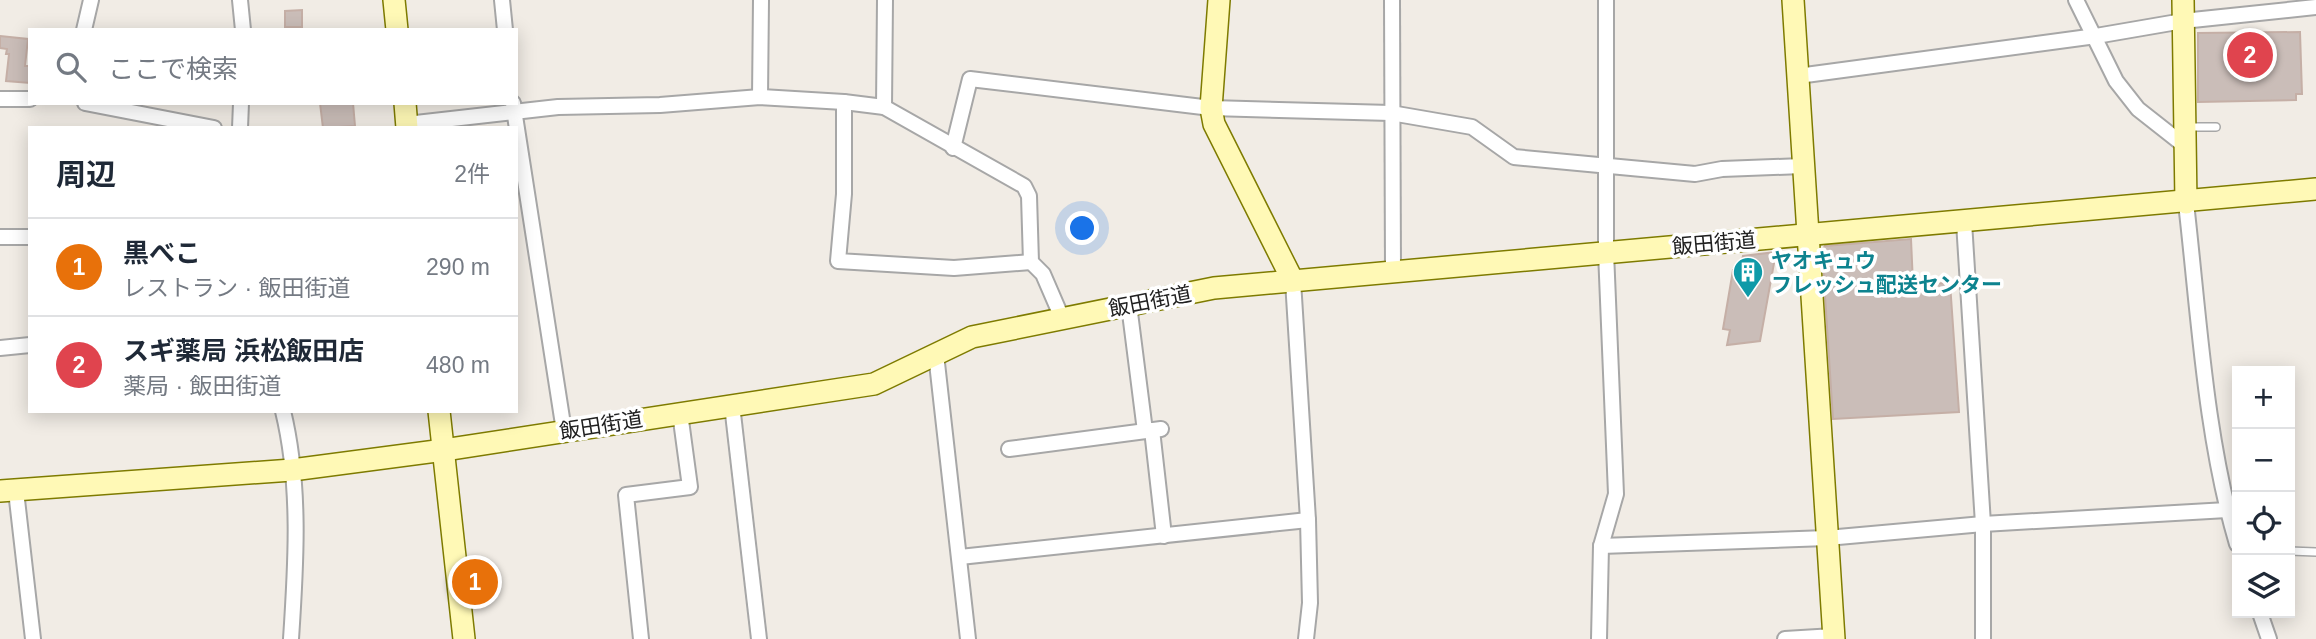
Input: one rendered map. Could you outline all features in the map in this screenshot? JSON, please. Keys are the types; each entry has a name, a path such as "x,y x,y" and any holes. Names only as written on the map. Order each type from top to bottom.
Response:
{"street":[{"path":"84,28 91,0"},
{"path":"240,0 243,28"},
{"path":"394,0 397,28"},
{"path":"502,0 505,28"},
{"path":"760,97 761,0"},
{"path":"884,107 885,0"},
{"path":"1219,0 1211,108 1214,124 1293,282 1308,520 1310,603 1306,639"},
{"path":"1392,0 1393,272"},
{"path":"1599,639 1601,546 1616,494 1606,252 1606,0"},
{"path":"1785,639 1834,637 1793,0"},
{"path":"2076,0 2116,81 2138,108 2185,136"},
{"path":"1798,76 2096,36 2183,11 2316,7"},
{"path":"2183,11 2186,203 2215,439 2232,527"},
{"path":"953,148 970,79 1199,104 1211,108 1391,113 1472,127 1514,157 1695,174 1722,169 1802,166"},
{"path":"406,118 513,107 660,105 760,97 884,107 1024,186 1029,196 1031,262 1043,274 1062,318"},
{"path":"0,99 28,99"},
{"path":"844,102 844,194 838,261 954,268 1031,262"},
{"path":"95,105 204,126"},
{"path":"240,126 242,105"},
{"path":"513,107 516,126"},
{"path":"518,139 564,431"},
{"name":"飯田街道","path":"8,491 292,470 444,450 874,384 972,337 1214,288 2316,190"},
{"path":"1964,222 1983,524 1983,639"},
{"path":"0,237 28,237"},
{"path":"1129,305 1153,430 1164,536"},
{"path":"0,348 28,345"},
{"path":"936,354 968,639"},
{"path":"732,405 759,639"},
{"path":"283,413 292,470 296,567 290,639"},
{"path":"439,413 464,639"},
{"path":"641,639 626,495 690,487 680,413"},
{"path":"1009,449 1153,430"},
{"path":"8,491 33,639"},
{"path":"1601,546 1827,538 1983,524 2227,510"},
{"path":"960,557 1308,520"},
{"path":"2262,618 2269,639"}],"lane":[{"path":"2185,136 2216,127"},
{"path":"2295,551 2316,552"}],"building":[{"path":"302,10 302,27 285,27 285,11"},
{"path":"2300,32 2302,94 2296,94 2296,100 2198,102 2198,33"},
{"path":"0,36 28,39 25,66 28,66 28,83 6,81 9,54 6,54 7,49 0,48"},
{"path":"320,105 353,105 355,126 323,126"},
{"path":"1911,239 1913,284 1950,283 1959,412 1833,419 1822,250 1825,246"},
{"name":"ヤオキュウ フレッシュ配送センター","path":"1776,252 1760,341 1727,345 1730,330 1723,329 1733,270 1740,270 1743,256"}],"place":[{"name":"スギ薬局 浜松飯田店","path":"2250,55"},
{"name":"ヤオキュウ フレッシュ配送センター","path":"1748,299"},
{"name":"黒べこ","path":"475,582"}]}
